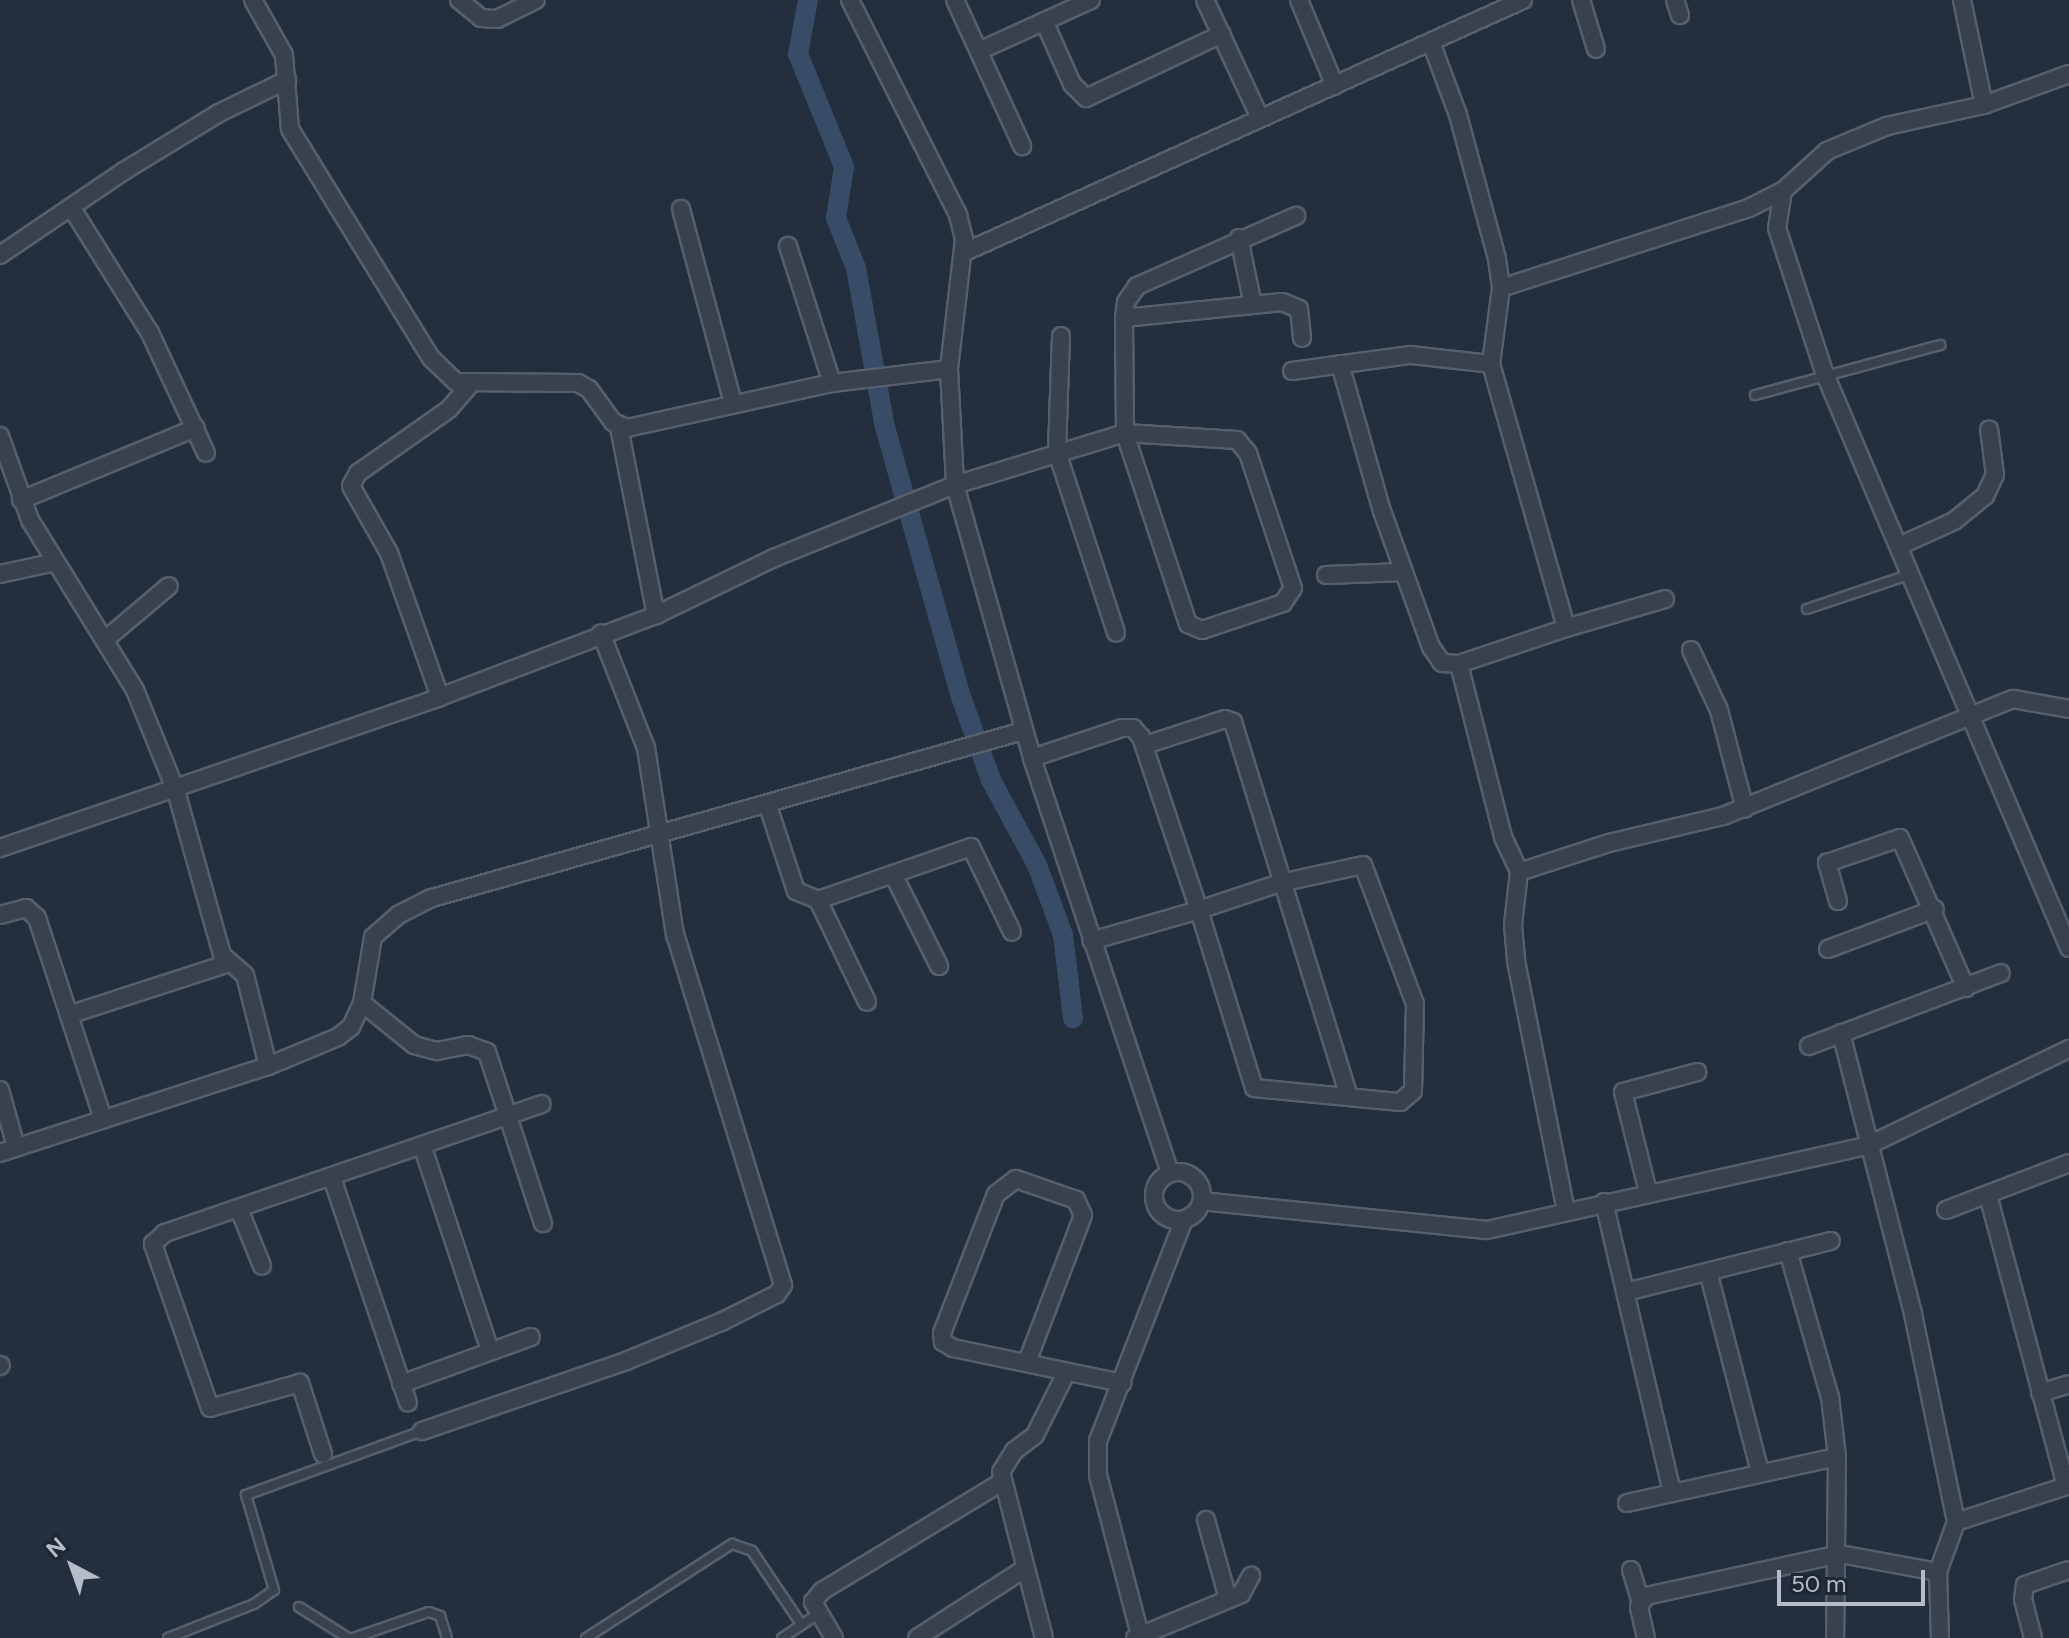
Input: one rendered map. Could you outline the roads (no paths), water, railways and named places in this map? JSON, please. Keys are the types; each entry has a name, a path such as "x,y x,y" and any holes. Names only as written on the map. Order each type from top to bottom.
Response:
{"street":[{"path":"253,0 284,55 290,129 318,180 431,358 445,374 470,385 578,383 589,389 619,427 656,615"},
{"path":"459,0 481,18 497,19 536,0"},
{"path":"955,0 1022,146"},
{"path":"979,51 1091,0"},
{"path":"1205,0 1260,118"},
{"path":"1299,0 1335,86"},
{"path":"1581,0 1596,49"},
{"path":"1962,0 1984,105"},
{"path":"855,2 958,215 967,251 949,369 955,485 1023,731 1170,1172"},
{"path":"967,251 1260,118 1432,45 1515,2"},
{"path":"1044,21 1072,84 1086,98 1222,34"},
{"path":"1432,45 1458,115 1501,288 1491,364 1566,628"},
{"path":"1501,288 1749,208 1783,191 1827,151 1887,126 1984,105 2069,74"},
{"path":"0,255 219,113 287,80"},
{"path":"1783,191 1777,228 1824,372 2069,948"},
{"path":"71,207 150,333 206,453"},
{"path":"681,209 733,403"},
{"path":"0,848 176,791 440,697 601,633 656,615 774,558 921,498 1057,452 1125,433 1237,440 1248,453 1293,588 1290,597 1192,630 1125,433 1124,318 1126,302 1137,286 1239,238 1296,216"},
{"path":"1239,238 1253,305"},
{"path":"788,246 832,383"},
{"path":"1124,318 1292,304 1299,309 1302,338"},
{"path":"1061,336 1057,452 1116,633"},
{"path":"1292,371 1422,355 1491,364"},
{"path":"1340,364 1404,572 1436,656 1442,663 1459,664 1665,599"},
{"path":"619,427 642,427 733,403 832,383 892,373 949,369"},
{"path":"440,697 389,553 351,486 358,473 449,409 470,385"},
{"path":"21,500 196,428"},
{"path":"1899,546 1954,521 1985,496 1995,475 1989,429"},
{"path":"0,436 21,500 135,690 176,791 222,955 245,975 268,1066"},
{"path":"0,574 56,562"},
{"path":"1326,575 1404,572"},
{"path":"106,639 169,586"},
{"path":"422,1431 626,1361 723,1321 782,1290 763,1209 675,935 662,835 639,726 601,633"},
{"path":"1691,650 1719,710 1745,809"},
{"path":"1459,664 1503,837 1519,872 1513,925 1516,961 1566,1211"},
{"path":"1519,872 1745,809 2013,699 2069,709"},
{"path":"1145,745 1225,719 1233,722 1280,883 1348,1094"},
{"path":"1032,758 1122,728 1133,728 1145,745 1199,910 1254,1088 1348,1094 1400,1102 1410,1097 1415,1004 1363,865 1280,883 1199,910 1091,941"},
{"path":"0,1090 8,1150 268,1066 338,1037 351,1027 362,1003 373,937 398,915 460,889 768,806 1023,731"},
{"path":"768,806 796,891 818,900 971,847 1012,932"},
{"path":"1838,901 1827,863 1900,838 1935,909 1966,988"},
{"path":"893,874 939,966"},
{"path":"818,900 867,1002"},
{"path":"0,915 26,908 37,918 103,1119"},
{"path":"1828,949 1935,909"},
{"path":"69,1015 229,963"},
{"path":"1809,1046 2001,973"},
{"path":"362,1003 414,1045 437,1051 468,1045 487,1052 543,1223"},
{"path":"1841,1033 1867,1146 1913,1314 1956,1522 1938,1572 1940,1638"},
{"path":"1201,1201 1454,1230 1487,1230 1867,1146 2069,1049"},
{"path":"1648,1192 1623,1092 1697,1072"},
{"path":"323,1454 300,1383 210,1408 153,1244 165,1233 423,1148 541,1104"},
{"path":"423,1148 490,1350"},
{"path":"1946,1210 2069,1163"},
{"path":"1170,1172 1194,1178 1201,1201"},
{"path":"1170,1172 1157,1182 1153,1198 1161,1213 1184,1219"},
{"path":"332,1178 408,1403"},
{"path":"1027,1362 1083,1215 1076,1200 1016,1179 996,1194 941,1339 953,1348 1122,1383"},
{"path":"1956,1522 2067,1486 1988,1195"},
{"path":"1201,1201 1184,1219 1098,1441 1098,1466 1137,1636 1241,1594 1251,1576"},
{"path":"1604,1202 1672,1493"},
{"path":"239,1209 262,1266"},
{"path":"1626,1292 1709,1275 1831,1241"},
{"path":"1788,1251 1830,1397 1837,1457 1840,1554 1835,1638"},
{"path":"1709,1275 1760,1472"},
{"path":"401,1384 531,1337"},
{"path":"1044,1638 1002,1482 1009,1458 1035,1435 1066,1373"},
{"path":"2040,1393 2069,1384"},
{"path":"1627,1503 1837,1457"},
{"path":"834,1638 813,1602 838,1579 1002,1482"},
{"path":"1206,1520 1228,1599"},
{"path":"1640,1600 1840,1554 1938,1572"},
{"path":"917,1638 1024,1569"},
{"path":"1631,1570 1646,1638"},
{"path":"2033,1638 2023,1599 2025,1585 2069,1570"}],"lane":[{"path":"1755,395 1824,372 1940,345"},
{"path":"1807,609 1911,574"},
{"path":"168,1638 254,1604 274,1590 246,1495 422,1431"},
{"path":"586,1638 732,1544 752,1551 801,1624"},
{"path":"299,1607 350,1638 429,1612 440,1616 447,1638"},
{"path":"782,1638 818,1614"}],"waterway":[{"path":"808,0 798,54 844,167 836,218 856,268 885,427 961,697 991,780 1037,865 1063,935 1073,1018"}]}
